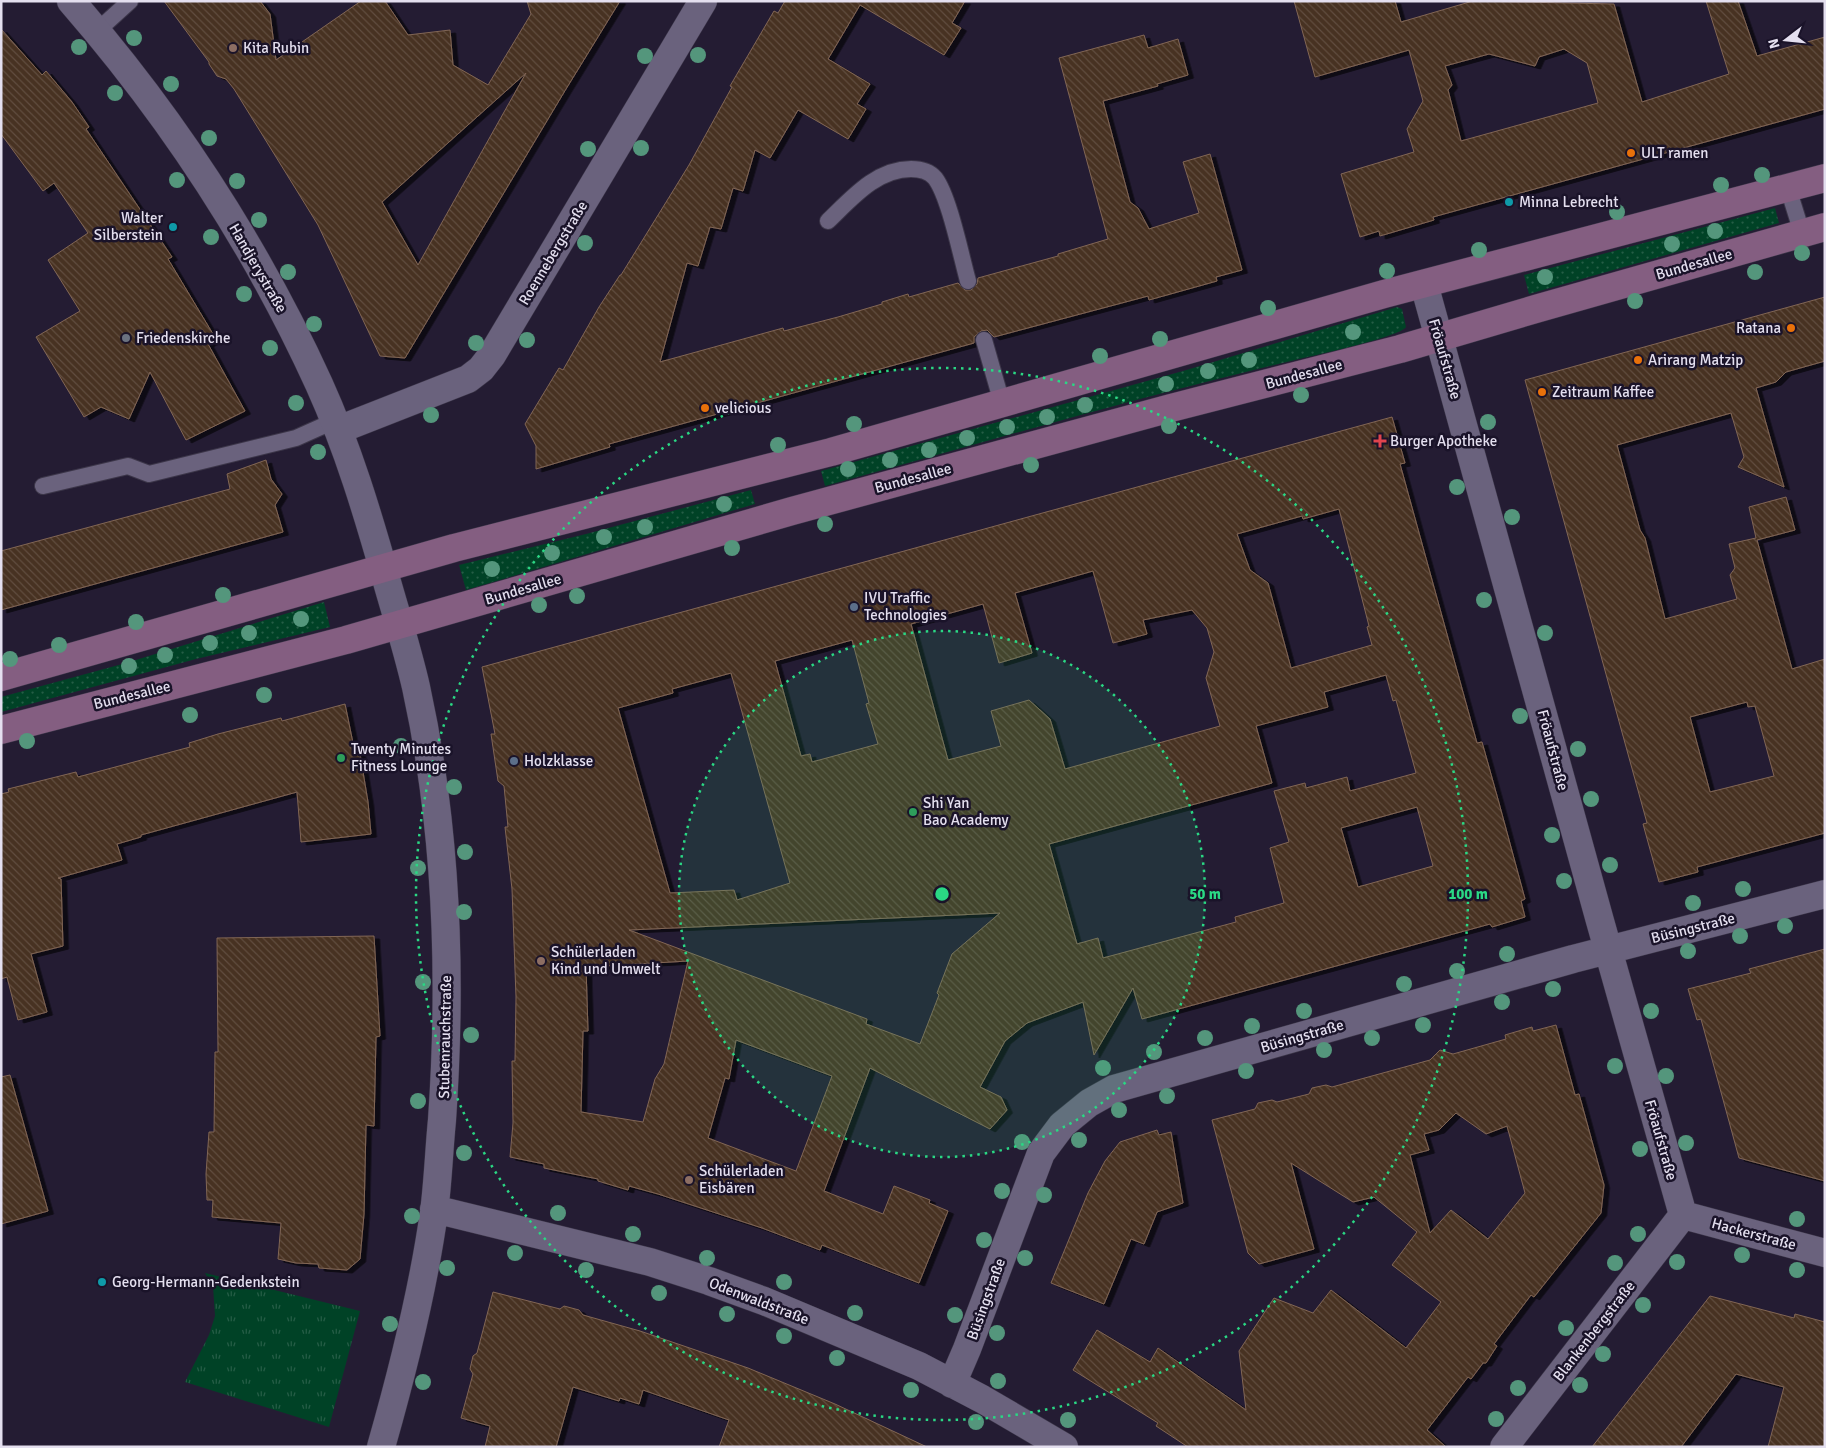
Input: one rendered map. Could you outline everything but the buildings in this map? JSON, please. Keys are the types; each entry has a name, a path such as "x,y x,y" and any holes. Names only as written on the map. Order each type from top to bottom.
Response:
{"street":[{"name":"Handjerystraße","path":"71,1 97,31 167,122 237,229 294,332 336,425 366,507 383,568"},
{"name":"Roennebergstraße","path":"336,425 468,380 481,369 497,347 703,1"},
{"path":"1,677 454,548 831,452 1384,294 1825,178"},
{"name":"Bundesallee","path":"1,730 312,649 792,511 1171,408 1440,338 1813,230"},
{"name":"Fröaufstraße","path":"1424,284 1683,1215"},
{"name":"Stubenrauchstraße","path":"380,1447 411,1328 434,1209 446,1070 446,936 441,860 431,770 415,685 383,568"},
{"name":"Büsingstraße","path":"952,1384 968,1349 1041,1153 1062,1125 1088,1103 1114,1089 1608,950 1825,894"},
{"name":"Odenwaldstraße","path":"434,1209 650,1262 709,1281 773,1305 919,1366 1064,1447"},
{"name":"Hackerstraße","path":"1683,1215 1825,1253"},
{"name":"Blankenbergstraße","path":"1504,1447 1683,1215"}],"lane":[{"path":"97,31 130,1"},
{"path":"828,221 860,190 878,177 901,170 920,169 934,176 942,190 968,281"},
{"path":"1788,188 1813,230"},
{"path":"984,340 1002,403"},
{"path":"43,486 128,466 149,474 296,438 336,425"}],"green space":[{"path":"1775,208 1779,223 1529,294 1524,275"},
{"path":"1397,307 1402,309 1406,327 1389,336 1119,405 825,486 821,471 1183,371"},
{"path":"751,490 755,504 466,590 459,565 586,534"},
{"path":"324,602 330,627 196,659 1,712 1,697 126,663"},
{"path":"205,1273 360,1311 329,1427 185,1382 209,1335 215,1316 213,1286"}],"place":[{"name":"Kita Rubin","path":"233,48"},
{"name":"ULT ramen","path":"1631,153"},
{"name":"Minna Lebrecht","path":"1509,202"},
{"name":"Walter Silberstein","path":"173,227"},
{"name":"Ratana","path":"1791,328"},
{"name":"Friedenskirche","path":"126,338"},
{"name":"Arirang Matzip","path":"1638,360"},
{"name":"Zeitraum Kaffee","path":"1542,392"},
{"name":"velicious","path":"705,408"},
{"name":"Burger Apotheke","path":"1380,441"},
{"name":"IVU Traffic Technologies","path":"854,607"},
{"name":"Twenty Minutes Fitness Lounge","path":"341,758"},
{"name":"Holzklasse","path":"514,761"},
{"name":"Shi Yan Bao Academy","path":"913,812"},
{"name":"Schülerladen Kind und Umwelt","path":"541,961"},
{"name":"Schülerladen Eisbären","path":"689,1180"},
{"name":"Georg-Hermann-Gedenkstein","path":"102,1282"}]}
